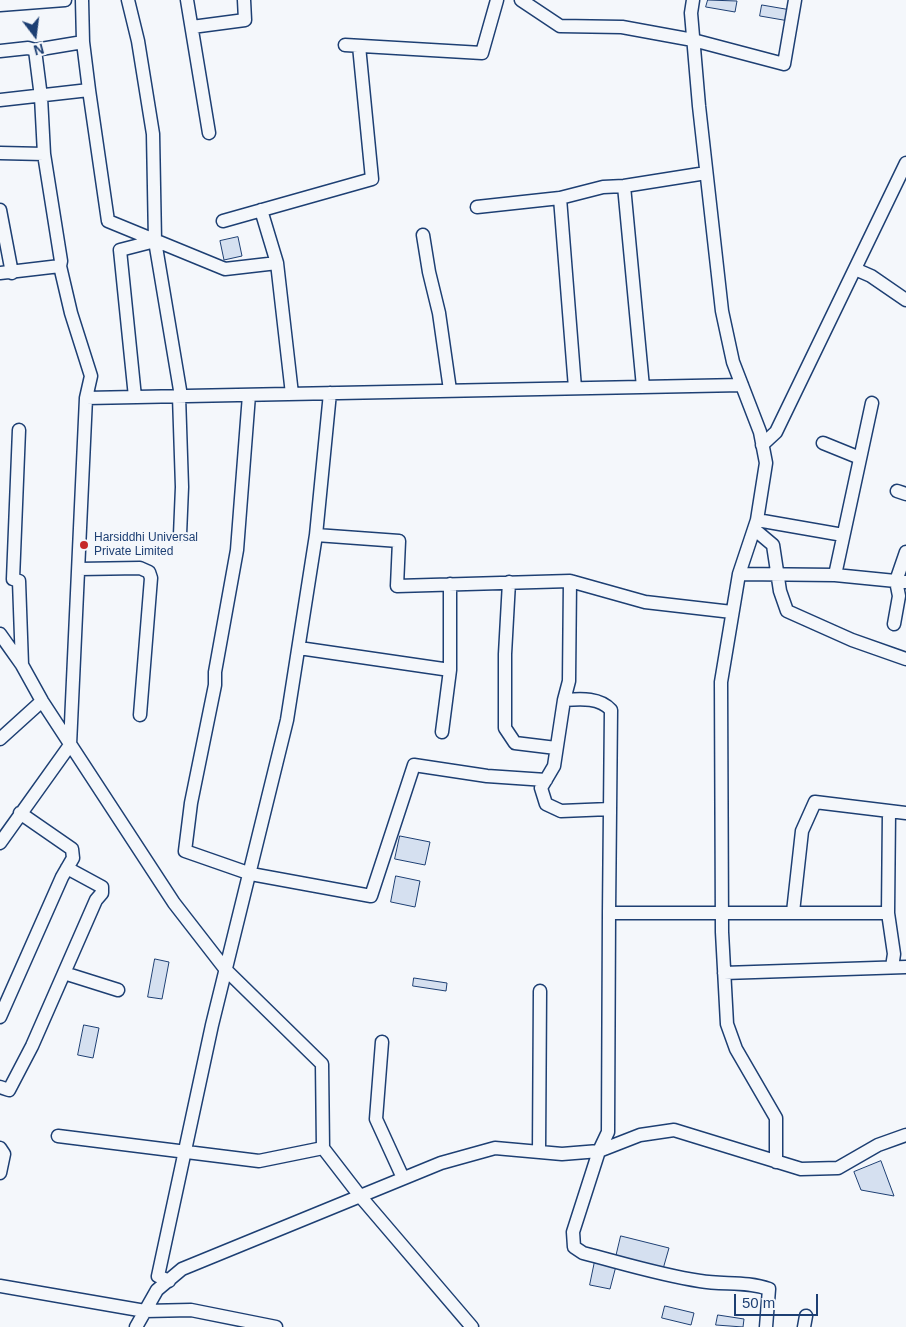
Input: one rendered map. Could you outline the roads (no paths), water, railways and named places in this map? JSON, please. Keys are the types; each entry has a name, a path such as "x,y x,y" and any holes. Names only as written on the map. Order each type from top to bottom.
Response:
{"street":[{"path":"0,5 65,0"},
{"path":"82,0 83,42 108,221 225,269 277,263"},
{"path":"128,0 138,41 153,134 155,241 180,396 182,487 180,535"},
{"path":"188,0 209,133"},
{"path":"192,27 245,20 244,0"},
{"path":"345,45 482,53 497,0"},
{"path":"521,0 560,26 622,28 694,40 784,64 795,0"},
{"path":"693,0 694,40 706,173 722,311 733,362 760,432 766,463 756,525 739,574 721,682 722,911 728,1024 736,1049 776,1118 776,1162"},
{"path":"0,51 28,48 34,50 83,42"},
{"path":"222,221 372,179 359,46"},
{"path":"0,843 20,812 70,745 86,398 91,376 71,314 60,266 62,262 44,154 41,97 34,50"},
{"path":"0,100 41,97 89,90"},
{"path":"0,153 44,154"},
{"path":"762,446 776,432 906,163"},
{"path":"477,207 560,198 603,187 624,186 706,173"},
{"path":"624,186 644,386"},
{"path":"560,198 575,388"},
{"path":"0,210 6,273 60,266"},
{"path":"261,210 277,263 292,394"},
{"path":"423,235 429,272 440,313 450,390"},
{"path":"135,397 120,250 155,241"},
{"path":"855,270 871,276 906,300"},
{"path":"86,398 742,384"},
{"path":"169,1281 158,1276 226,970 287,720 316,535 330,393"},
{"path":"249,395 237,550 215,672 215,686 191,803 185,851 250,873 371,896 414,765 487,776 546,780"},
{"path":"835,575 872,403"},
{"path":"19,430 13,579 19,582 22,665"},
{"path":"823,443 860,458"},
{"path":"756,525 843,534"},
{"path":"756,525 773,545 777,574 787,611 852,640 906,659"},
{"path":"316,535 399,540 397,586 570,581 645,602 732,612"},
{"path":"894,624 906,552"},
{"path":"78,569 140,568 150,572 140,715"},
{"path":"739,574 835,575 901,582"},
{"path":"570,581 569,681 564,700 554,766 541,788 546,804 561,811 610,809"},
{"path":"509,582 505,654 505,728 515,743 556,748"},
{"path":"442,732 450,670 450,584"},
{"path":"0,634 22,665 70,745 174,902 226,970 322,1064 323,1148 360,1196 472,1327"},
{"path":"299,648 450,670"},
{"path":"564,700 584,699 605,703 611,710 608,1132 599,1151 572,1232 574,1247 583,1253 666,1276 714,1283 757,1285 769,1289 766,1327"},
{"path":"0,739 42,701"},
{"path":"792,912 802,831 815,802 906,813"},
{"path":"0,1017 73,858 72,849 20,812"},
{"path":"889,812 888,913 894,954 892,967"},
{"path":"0,1088 9,1090 32,1046 96,900 102,893 102,887 67,868"},
{"path":"609,913 722,911 888,913"},
{"path":"724,974 906,967"},
{"path":"64,973 118,990"},
{"path":"539,1152 540,992"},
{"path":"382,1042 376,1119 403,1178"},
{"path":"136,1327 157,1290 182,1269 440,1163 495,1148 562,1154 599,1151 640,1135 674,1130 801,1170 838,1168 878,1145 906,1135"},
{"path":"58,1136 259,1161 323,1148"},
{"path":"0,1148 4,1154 0,1173"},
{"path":"0,1286 145,1311 191,1310 222,1322 232,1317 276,1327"}],"place":[{"name":"Harsiddhi Universal Private Limited","path":"84,545"}]}
